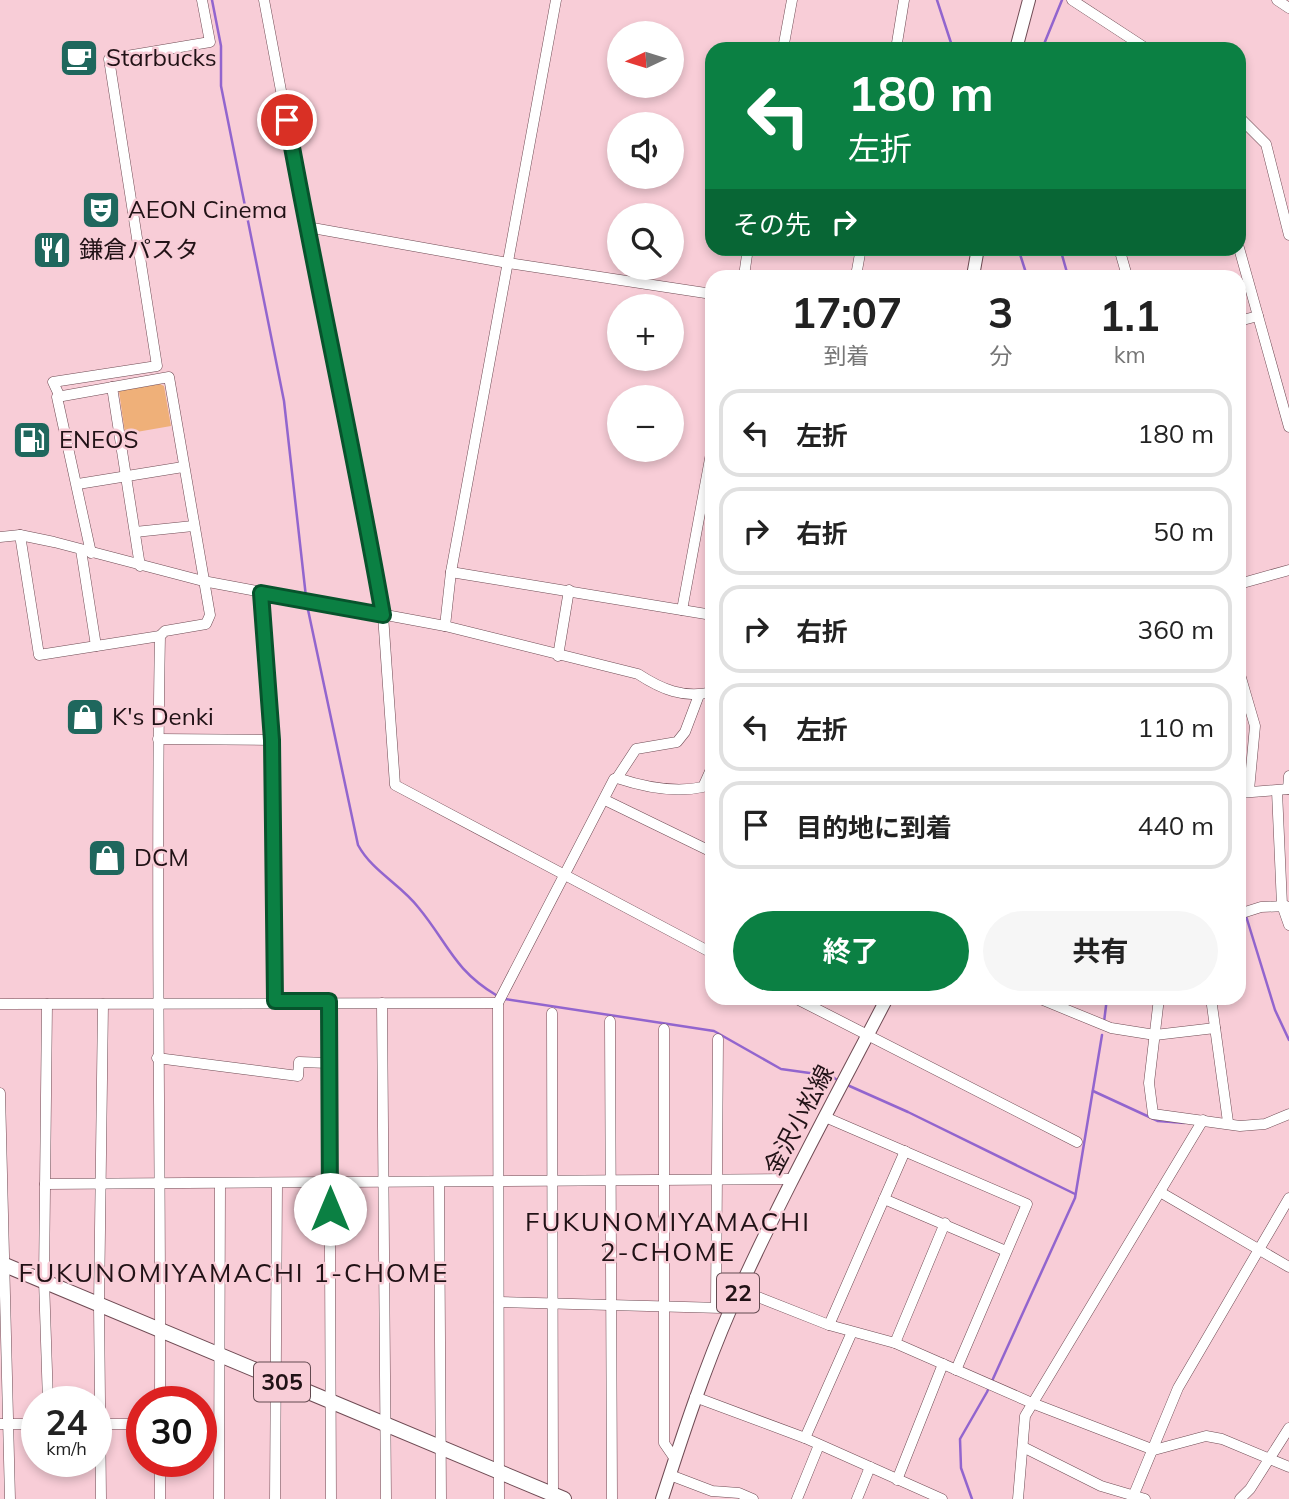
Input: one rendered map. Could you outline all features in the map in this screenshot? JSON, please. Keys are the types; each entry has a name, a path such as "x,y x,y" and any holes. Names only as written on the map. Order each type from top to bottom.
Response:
{"highway":[{"name":"305","path":"1,1263 557,1498"}],"main road":[{"path":"1018,42 1030,0"},
{"name":"金沢小松線","path":"662,1499 695,1397 731,1310 791,1179 883,1005"}],"street":[{"path":"60,397 53,382 157,366 109,59 210,42 202,0"},
{"path":"264,0 307,227 358,470 383,615 395,785 705,949"},
{"path":"445,626 451,572 556,0"},
{"path":"784,42 792,0"},
{"path":"897,42 904,0"},
{"path":"1277,0 1289,8"},
{"path":"1074,1 1136,42"},
{"path":"1246,124 1266,144 1289,235"},
{"path":"307,227 508,263 705,293"},
{"path":"1246,273 1289,427"},
{"path":"1246,319 1258,316"},
{"path":"20,535 39,655 160,636 165,631 206,624 210,615 169,377 57,397 78,484 96,646"},
{"path":"112,387 140,566"},
{"path":"78,484 183,467"},
{"path":"682,610 705,487"},
{"path":"135,532 193,526"},
{"path":"0,537 20,535 203,581 445,626 638,674 654,684 681,694 705,694"},
{"path":"1246,582 1289,570"},
{"path":"451,572 705,614"},
{"path":"558,656 569,590"},
{"path":"261,593 272,740 275,1001"},
{"path":"160,636 157,1058 161,1185 160,1386"},
{"path":"499,1499 498,1003 614,779 636,749 677,742 685,732 699,695"},
{"path":"1246,695 1255,726 1246,776"},
{"path":"158,739 272,740"},
{"path":"1246,792 1289,789 1289,776"},
{"path":"617,778 649,786 689,790 703,787 705,783"},
{"path":"1276,791 1289,925"},
{"path":"605,800 705,849"},
{"path":"1246,912 1286,906"},
{"path":"0,1004 275,1001 498,1003"},
{"path":"329,1001 331,1499"},
{"path":"382,1003 386,1499"},
{"path":"47,1004 44,1280 47,1386"},
{"path":"99,1386 103,1004"},
{"path":"808,1005 1077,1142"},
{"path":"1054,1005 1097,1024 1155,1035 1215,1028"},
{"path":"1157,1005 1149,1083 1153,1114 1174,1119 1228,1122 1240,1126 1265,1124 1289,1114"},
{"path":"1212,1005 1228,1122"},
{"path":"552,1013 557,1498"},
{"path":"610,1021 612,1499"},
{"path":"664,1029 664,1443 675,1459"},
{"path":"716,1306 718,1039"},
{"path":"157,1058 298,1076 299,1062 329,1063"},
{"path":"0,1093 4,1424 10,1499"},
{"path":"825,1117 1027,1204 956,1370"},
{"path":"1018,1499 1025,1416 1203,1120"},
{"path":"829,1325 905,1151"},
{"path":"45,1184 791,1179"},
{"path":"439,1182 442,1499"},
{"path":"219,1499 220,1184"},
{"path":"275,1499 277,1184"},
{"path":"1160,1192 1289,1267"},
{"path":"1134,1496 1178,1388 1289,1198"},
{"path":"884,1199 1006,1251"},
{"path":"895,1343 945,1223"},
{"path":"740,1290 829,1325 895,1343 1032,1403 1154,1450 1206,1436 1289,1467"},
{"path":"499,1302 716,1306 731,1310"},
{"path":"805,1438 852,1332"},
{"path":"897,1480 943,1364"},
{"path":"695,1397 805,1438 897,1480 919,1494 942,1499"},
{"path":"1240,1499 1289,1428"},
{"path":"797,1499 819,1445"},
{"path":"1023,1447 1101,1486 1145,1499"},
{"path":"857,1499 870,1467"},
{"path":"670,1475 712,1491 739,1493 753,1499"},
{"path":"100,1477 101,1499"},
{"path":"160,1477 160,1499"}],"shaded area":[{"path":"160,384 164,386 171,426 125,434 119,391"}],"waterway":[{"path":"212,0 221,46 221,86 284,401 306,597"},
{"path":"937,0 951,42"},
{"path":"1045,42 1062,0"},
{"path":"1021,256 1025,270"},
{"path":"1062,256 1066,270"},
{"path":"307,605 358,845 378,870 418,907 460,965 496,995"},
{"path":"1246,916 1275,1010 1289,1040"},
{"path":"505,999 714,1031 781,1069 831,1076 839,1081"},
{"path":"1104,1022 1106,1005"},
{"path":"972,1499 961,1468 960,1439 987,1392 1075,1198 1102,1035"},
{"path":"845,1084 1075,1194"},
{"path":"1093,1091 1158,1121 1185,1123"}],"place":[{"name":"Starbucks","path":"79,58"},
{"name":"AEON Cinema","path":"101,210"},
{"name":"鎌倉パスタ","path":"52,250"},
{"name":"ENEOS","path":"32,440"},
{"name":"K's Denki","path":"85,717"},
{"name":"DCM","path":"107,858"}],"district":[{"name":"FUKUNOMIYAMACHI 2-CHOME","path":"668,1237"},
{"name":"FUKUNOMIYAMACHI 1-CHOME","path":"234,1273"}],"route":[{"path":"287,120 325,325 358,470 383,615 261,593 272,740 275,1001 329,1001 330,1209"}]}
